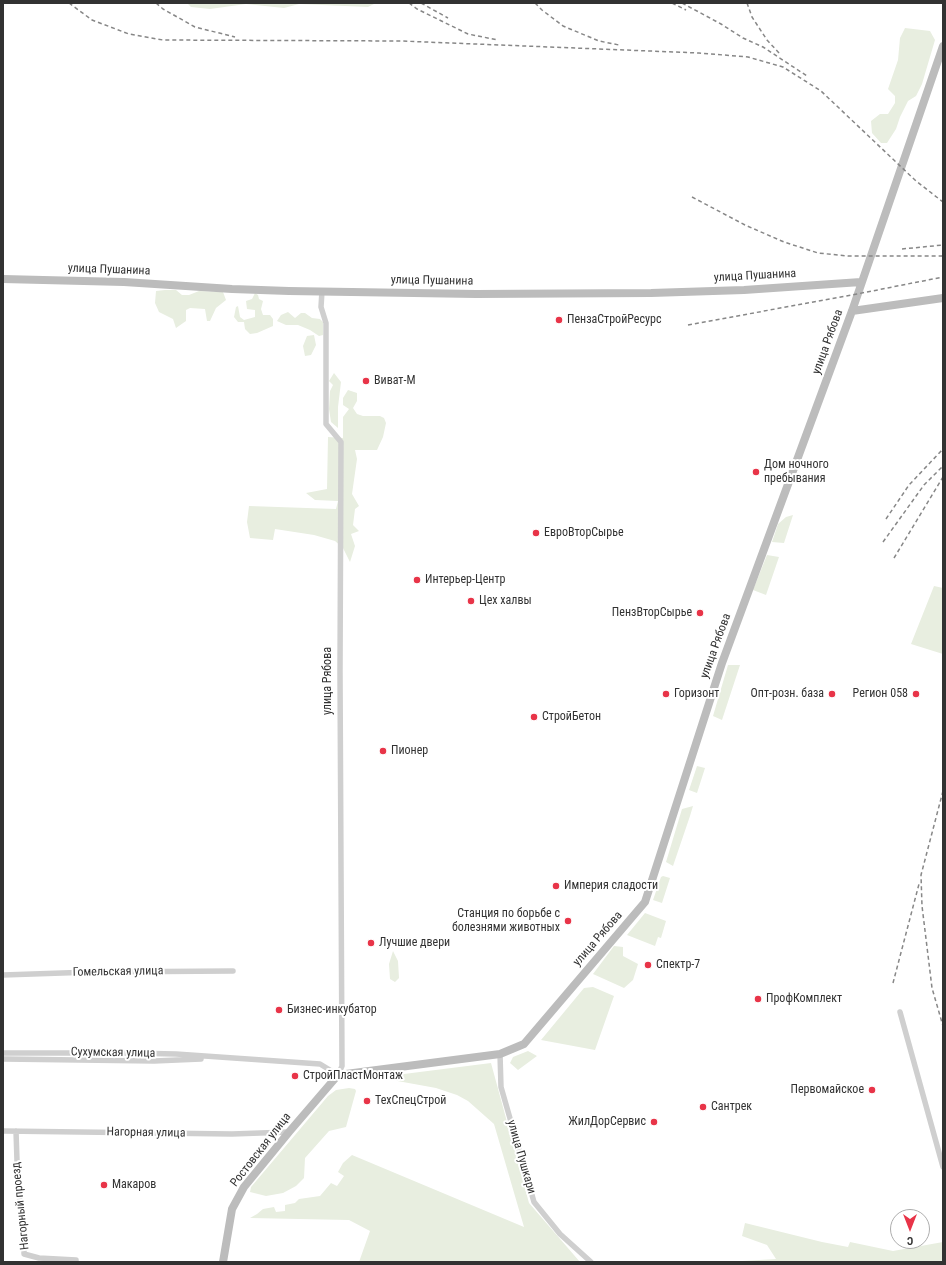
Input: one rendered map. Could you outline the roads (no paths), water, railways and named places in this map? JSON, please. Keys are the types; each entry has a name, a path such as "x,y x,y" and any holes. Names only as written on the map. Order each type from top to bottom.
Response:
{"street":[{"name":"улица Рябова","path":"338,1075 500,1054 524,1044 646,902 722,663 852,311 943,46"},
{"name":"улица Пушанина","path":"3,280 124,282 232,289 476,294 651,293 744,290 861,282"},
{"name":"улица Рябова","path":"315,1103 338,1075 342,1066 340,679 341,442 326,424 326,323 321,308 322,291"},
{"path":"852,311 943,298"},
{"name":"Гомельская улица","path":"3,975 92,972 233,971"},
{"path":"900,1012 943,1168"},
{"name":"Сухумская улица","path":"3,1053 129,1052 176,1054 320,1064 338,1075"},
{"name":"улица Пушкари","path":"500,1054 501,1088 534,1202 560,1234 591,1262"},
{"name":"Сухумская улица","path":"3,1059 154,1061 223,1058"},
{"name":"Ростовская улица","path":"223,1262 232,1209 244,1187 315,1103"},
{"name":"Нагорная улица","path":"3,1131 232,1134 289,1132"},
{"name":"Нагорный проезд","path":"16,1131 18,1191 24,1222 24,1254 39,1258 76,1261"}],"railway":[{"path":"69,3 92,20 129,34 163,40 401,41 699,53 748,57 783,67 821,91 916,181 943,202"},
{"path":"156,3 163,9 195,27 235,37"},
{"path":"409,3 417,9 468,34 498,40"},
{"path":"421,3 448,18"},
{"path":"535,3 563,26 599,41 619,45"},
{"path":"672,3 686,10"},
{"path":"682,3 743,38 763,47 807,76"},
{"path":"747,3 752,17 767,40 780,54"},
{"path":"692,197 745,225 784,242 818,253 848,256 943,256"},
{"path":"902,249 943,245"},
{"path":"688,325 943,277"},
{"path":"886,519 909,485 943,449"},
{"path":"883,542 924,485 943,466"},
{"path":"894,558 943,477"},
{"path":"943,791 921,875 922,906 932,988 943,1026"},
{"path":"893,983 919,884"}],"place":[{"name":"ПензаСтройРесурс","path":"559,320"},
{"name":"Виват-М","path":"366,381"},
{"name":"Дом ночного пребывания","path":"756,472"},
{"name":"ЕвроВторСырье","path":"536,533"},
{"name":"Интерьер-Центр","path":"417,580"},
{"name":"Цех халвы","path":"471,601"},
{"name":"ПензВторСырье","path":"700,613"},
{"name":"Горизонт","path":"666,694"},
{"name":"Опт-розн. база","path":"832,694"},
{"name":"Регион 058","path":"916,694"},
{"name":"СтройБетон","path":"534,717"},
{"name":"Пионер","path":"383,751"},
{"name":"Империя сладости","path":"556,886"},
{"name":"Станция по борьбе с болезнями животных","path":"568,921"},
{"name":"Лучшие двери","path":"371,943"},
{"name":"Спектр-7","path":"648,965"},
{"name":"ПрофКомплект","path":"758,999"},
{"name":"Бизнес-инкубатор","path":"279,1010"},
{"name":"СтройПластМонтаж","path":"295,1076"},
{"name":"Первомайское","path":"872,1090"},
{"name":"ТехСпецСтрой","path":"367,1101"},
{"name":"Сантрек","path":"703,1107"},
{"name":"ЖилДорСервис","path":"654,1122"},
{"name":"Макаров","path":"104,1185"}]}
